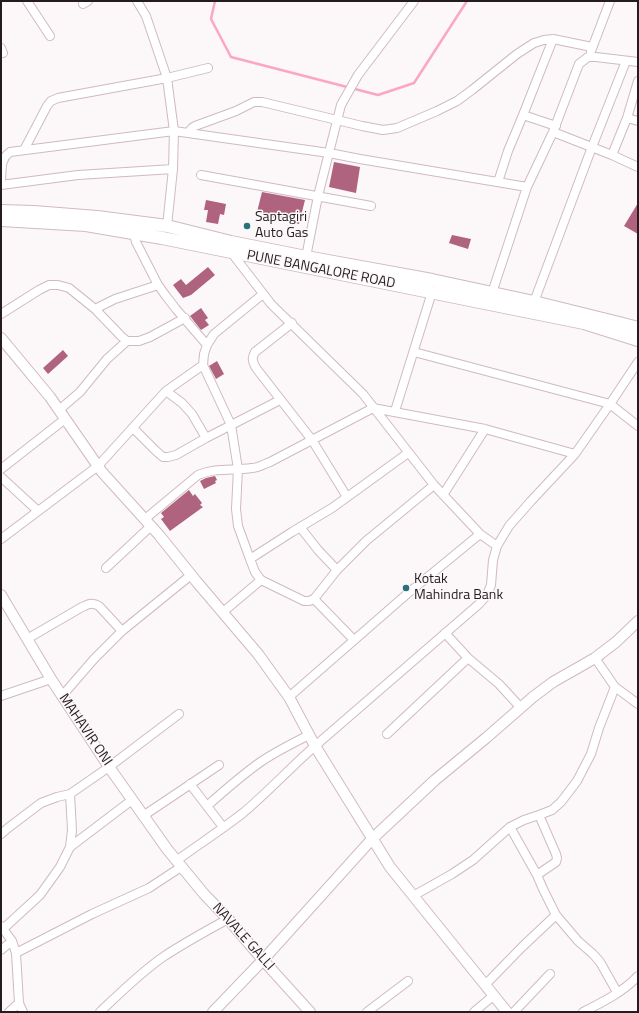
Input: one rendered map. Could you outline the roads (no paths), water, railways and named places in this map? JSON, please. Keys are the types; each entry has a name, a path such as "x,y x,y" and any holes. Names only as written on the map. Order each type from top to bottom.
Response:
{"main road":[{"name":"PUNE BANGALORE ROAD","path":"1,211 97,217 167,226 231,242 432,280 534,302 638,328"},
{"name":"PUNE BANGALORE ROAD","path":"1,220 86,225 231,252 584,323 638,340"}],"street":[{"path":"28,1 50,36"},
{"path":"137,1 146,16 167,78 174,131 173,169 167,226"},
{"path":"306,257 318,196 341,105 358,75 414,1"},
{"path":"492,293 527,187 555,129 579,64 588,57 610,1"},
{"path":"188,133 195,126 254,102 278,105 383,130 397,128 457,101 517,54 534,43 553,39 592,47"},
{"path":"498,182 508,151 553,39"},
{"path":"588,57 638,62"},
{"path":"534,302 626,61"},
{"path":"24,150 51,101 58,98 167,78 208,68"},
{"path":"612,155 627,118 638,81"},
{"path":"523,114 555,129 573,140 638,167"},
{"path":"627,118 638,121"},
{"path":"1,181 2,162 5,156 10,152 174,131 329,153 527,187"},
{"path":"1,185 78,175 173,169"},
{"path":"201,175 371,206"},
{"path":"134,234 136,242 158,285 176,309 207,345"},
{"path":"231,252 271,304 363,394 408,453 443,495 480,534 497,546"},
{"path":"1,314 38,290 49,285 58,285 69,288 95,309 127,341"},
{"path":"95,309 115,299 158,285"},
{"path":"395,411 432,292"},
{"path":"263,294 214,334 207,345 203,365 231,425 238,469 236,509 238,526 250,560 260,580 304,601 314,599 337,570 366,541 434,485"},
{"path":"59,410 80,392 107,359 127,341 139,341 150,337 184,318"},
{"path":"292,323 255,352 252,361 280,400 312,440 347,497"},
{"path":"1,338 50,398 102,472 148,523 258,654 289,697 315,746 390,867 507,1012"},
{"path":"414,352 610,404 638,426"},
{"path":"16,953 92,914 149,888 263,796 294,764 480,604 487,595 491,585 493,560 497,546 509,526 574,454 638,362"},
{"path":"1,539 98,466 166,391 203,365"},
{"path":"166,391 182,403 192,414 206,438"},
{"path":"133,428 163,457 168,457 176,455 280,400"},
{"path":"106,568 148,523 198,475 214,470 254,468 270,462 373,408 485,429 574,454"},
{"path":"1,468 65,419"},
{"path":"443,495 485,429"},
{"path":"250,560 332,508 408,453"},
{"path":"1,477 38,511"},
{"path":"300,527 318,550 337,570"},
{"path":"289,697 407,594 480,534"},
{"path":"62,696 94,659 122,631 191,575"},
{"path":"222,612 260,580"},
{"name":"MAHAVIR ONI","path":"1,595 62,696 109,767 178,864"},
{"path":"314,599 354,640"},
{"path":"27,639 82,607 94,603 99,606 122,631"},
{"path":"213,1012 263,960 372,838 434,780 533,697 553,682 595,658 636,627"},
{"path":"445,633 468,658 498,684 521,708"},
{"path":"387,734 468,658"},
{"path":"595,658 615,687 638,704"},
{"path":"1,697 51,679"},
{"path":"413,896 468,864 510,828 524,820 539,816 552,810 561,802 577,781 591,754 599,728 615,687"},
{"path":"1,834 41,803 70,794 109,767 179,714"},
{"path":"206,806 245,773 264,760 309,735"},
{"path":"143,816 219,765"},
{"path":"190,784 223,828"},
{"path":"23,1012 19,1003 16,953 12,941 2,928 40,895 60,867 70,847 72,830 70,794"},
{"path":"70,847 132,800"},
{"path":"537,875 556,862 557,858 539,816"},
{"path":"510,828 537,875 556,915 578,941 600,962 617,992"},
{"name":"NAVALE GALLI","path":"178,864 310,1012"},
{"path":"485,985 556,915"},
{"path":"100,1012 129,984 163,957 228,919"},
{"path":"1,950 12,941"},
{"path":"514,1012 550,974"},
{"path":"583,1012 606,1001 638,976"},
{"path":"367,1012 408,981"},
{"path":"474,1012 494,995"},
{"path":"9,1012 19,1003"}],"waterway":[{"path":"215,1 211,19 231,57 378,95 414,83 467,1"}],"place":[{"name":"Saptagiri Auto Gas","path":"247,226"},
{"name":"Kotak Mahindra Bank","path":"406,588"}]}
